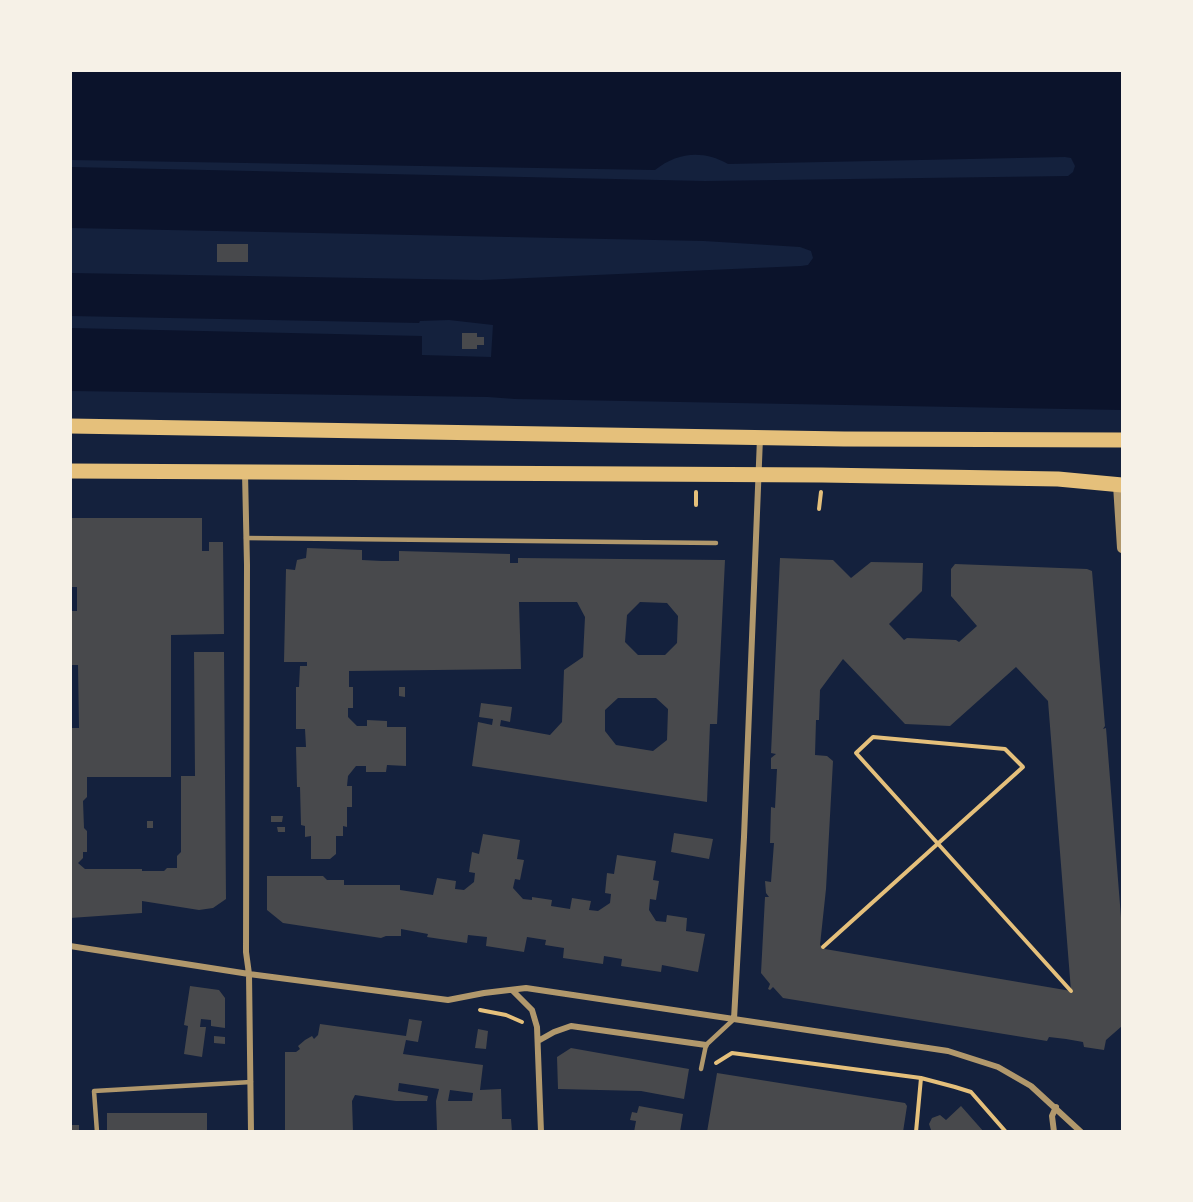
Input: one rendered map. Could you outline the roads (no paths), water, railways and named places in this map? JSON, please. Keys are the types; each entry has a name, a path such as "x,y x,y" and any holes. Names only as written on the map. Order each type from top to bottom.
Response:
{"main road":[{"path":"70,426 760,437 1122,440"},
{"path":"70,471 759,475 1058,479 1120,485"}],"street":[{"path":"734,1019 745,825 760,437"},
{"path":"245,473 246,952 249,974 251,1131"},
{"path":"1120,485 1122,548"},
{"path":"70,946 249,974 448,1000 526,988 948,1051 998,1067 1031,1086 1081,1131"},
{"path":"512,990 532,1010 537,1027 541,1131"},
{"path":"538,1041 571,1026 706,1045"},
{"path":"1054,1131 1052,1116 1056,1107"}],"lane":[{"path":"246,538 716,543"},
{"path":"701,1070 706,1045 734,1019"},
{"path":"98,1131 94,1090 251,1082"}],"water":[{"path":"71,70 1122,71 1122,410 71,391 71,328 422,336 422,355 491,357 493,325 449,320 420,321 419,323 71,316 71,273 482,280 801,266 808,265 813,258 811,251 800,247 704,241 71,228 71,167 705,181 1068,176 1073,172 1075,166 1071,158 1065,157 728,164 709,156 691,155 682,156 655,170 71,160"}]}
